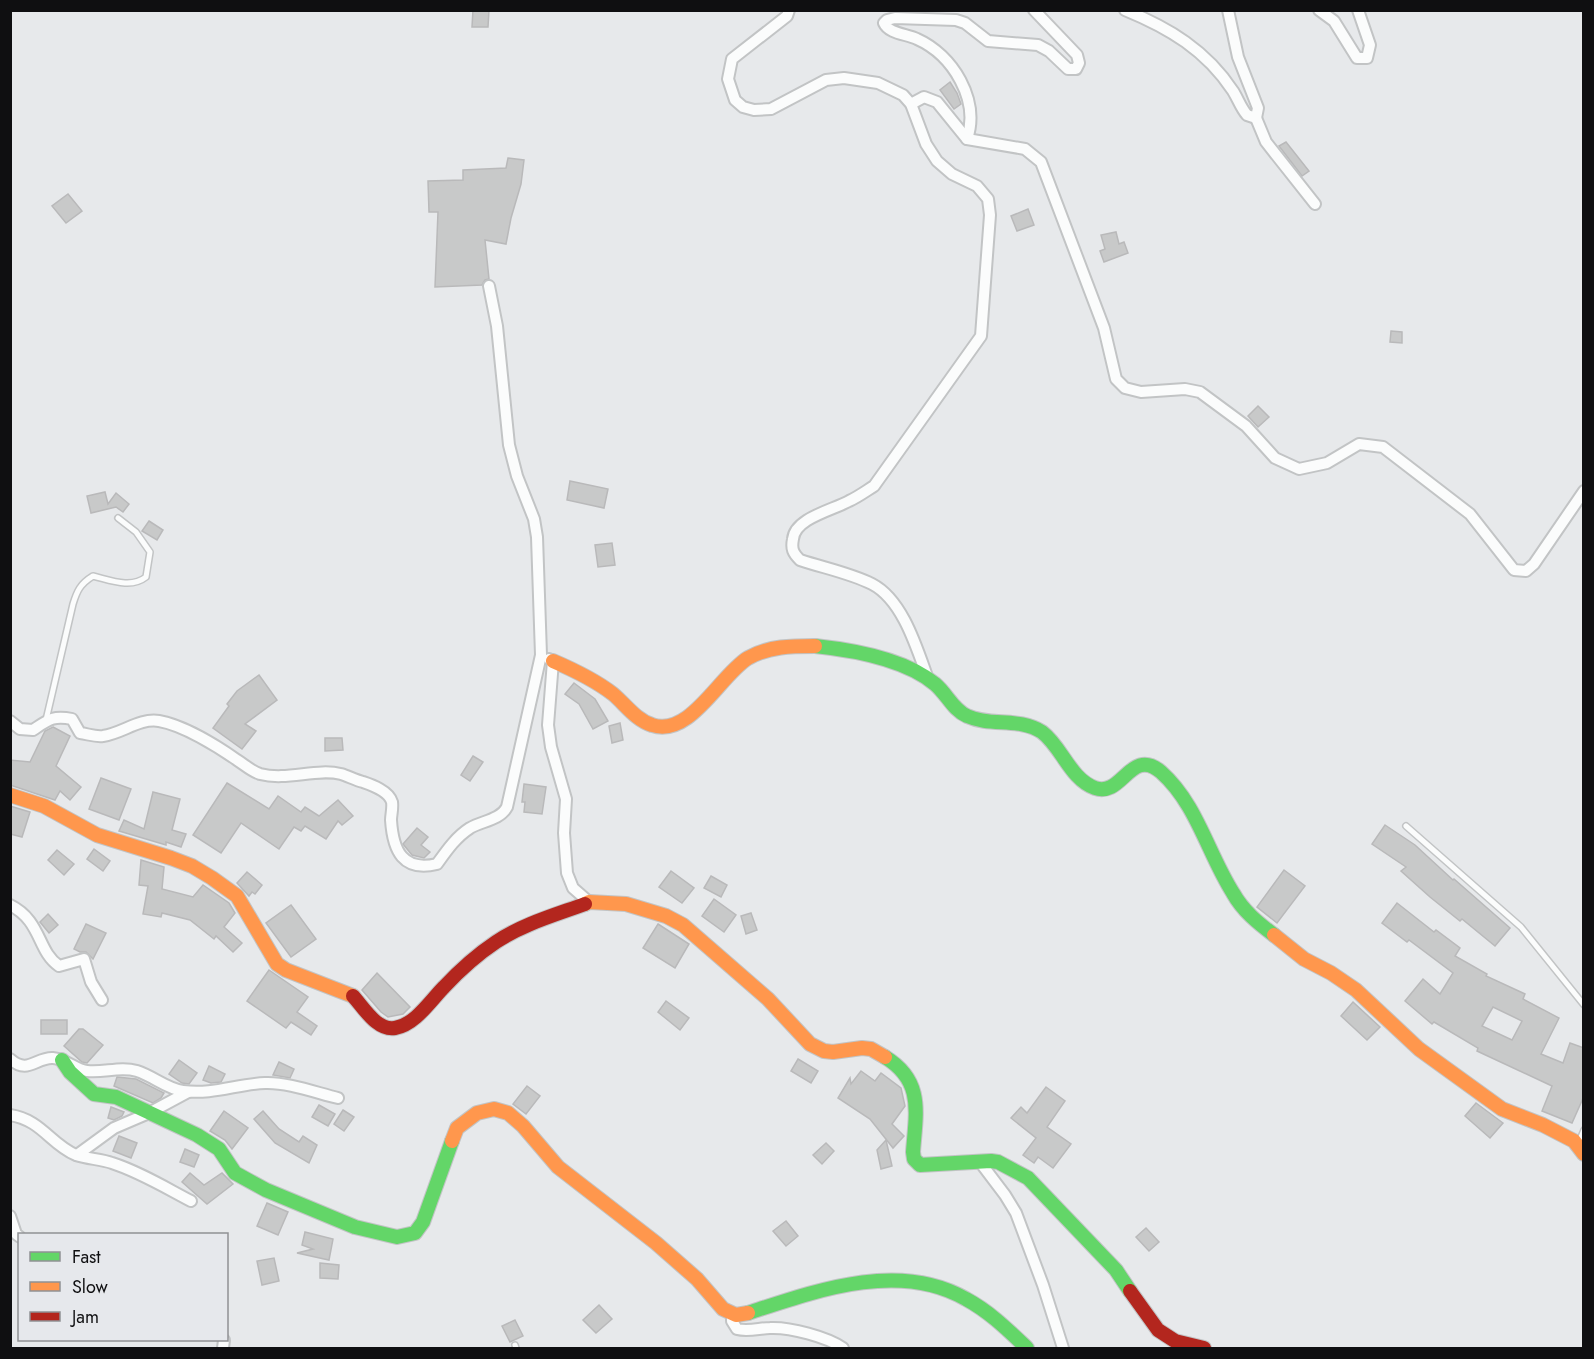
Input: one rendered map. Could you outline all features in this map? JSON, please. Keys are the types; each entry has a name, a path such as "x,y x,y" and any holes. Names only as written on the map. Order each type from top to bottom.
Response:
{"street":[{"path":"789,10 787,16 732,59 728,79 735,100 743,107 754,110 771,109 826,80 844,78 878,83 903,95 911,104 926,144 937,161 952,174 977,186 987,199 990,214 981,336 874,486 850,501 803,522 794,532 792,545 794,554 801,560 872,584 888,597 896,605 901,615 928,679"},
{"path":"967,139 971,119 969,102 960,80 941,54 918,39 889,30 884,23 896,18 956,20 965,23 988,41 1038,45 1049,51 1068,69 1076,69 1079,63 1077,55 1034,10"},
{"path":"1125,10 1166,29 1189,44 1233,91 1247,116 1256,118"},
{"path":"1228,10 1238,57 1258,108 1256,118 1266,142 1315,204"},
{"path":"1319,10 1334,21 1357,58 1363,59 1367,58 1370,45 1358,10"},
{"path":"911,104 924,98 937,102 967,139 1025,149 1041,162 1104,328 1116,380 1125,388 1141,392 1185,389 1200,392 1246,426 1275,458 1299,469 1327,464 1359,444 1383,447 1470,514 1514,570 1526,571 1534,564 1584,491"},
{"path":"489,286 497,326 509,445 516,476 534,519 537,537 547,658 548,725 551,747 566,799 564,833 567,873 573,888 589,902"},
{"path":"547,658 593,681 647,724 670,728 686,719 750,657 779,646 813,645 843,649 882,660 928,679 941,688 957,710 973,719 1023,723 1041,731 1052,739 1083,783 1096,790 1111,788 1135,766 1147,765 1160,771 1178,791 1194,816 1233,894 1253,919 1304,959 1331,973 1356,990 1419,1048 1502,1109 1543,1125 1581,1149"},
{"path":"10,721 20,729 33,730 51,718 62,717 72,719 80,733 103,736 147,721 160,721 206,742 260,774 284,777 341,774 369,784 386,794 392,802 393,838 399,854 405,861 420,866 429,866 437,864 457,837 485,820 504,814 547,658"},
{"path":"10,795 44,806 98,836 171,858 192,866 212,878 237,896 277,964 286,970 351,994 374,1020 386,1028 396,1028 409,1023 450,980 496,942 526,926 589,902 626,904 666,916 683,925 768,999 802,1037 817,1048 833,1052 871,1049 899,1066 909,1078 914,1092 916,1107 914,1159 920,1165 998,1162 1028,1178 1116,1270 1158,1330 1175,1341 1204,1348"},
{"path":"10,905 22,911 32,922 52,961 59,966 84,960 91,982 102,1000"},
{"path":"10,1059 20,1066 33,1065 46,1058 62,1060 84,1071 99,1072 123,1068 135,1070 176,1089 188,1091 218,1092 269,1082 338,1098"},
{"path":"62,1060 94,1095 116,1097 178,1125 214,1146 225,1157 235,1173 266,1190 356,1227 397,1237 414,1233 423,1222 458,1128 482,1110 489,1108 503,1110 521,1126 558,1167 641,1231 704,1286 721,1308 732,1315 745,1314 833,1287 864,1281 896,1279 921,1282 945,1289 969,1300 993,1316 1027,1348"},
{"path":"76,1155 114,1128 149,1113 188,1091"},
{"path":"10,1115 24,1117 35,1123 61,1146 76,1155 111,1162 134,1171 191,1201"},
{"path":"980,1162 1016,1212 1063,1348"},
{"path":"10,1216 18,1236"},
{"path":"732,1315 732,1321 737,1329 773,1328 796,1331 843,1348"}],"lane":[{"path":"45,722 78,589 93,576 130,584 146,577 150,552 136,532 118,518"},
{"path":"1406,826 1521,927 1584,1005"},
{"path":"1581,1149 1584,1130"}],"building":[{"path":"473,10 489,10 488,27 472,27"},
{"path":"950,82 961,104 954,109 940,90"},
{"path":"1286,142 1309,171 1302,176 1279,146"},
{"path":"508,158 524,160 521,184 506,244 485,240 489,279 485,280 482,285 435,287 438,212 429,212 428,181 463,180 463,170 506,168"},
{"path":"68,194 82,211 66,223 52,206"},
{"path":"1028,209 1034,225 1017,231 1011,216"},
{"path":"1116,232 1119,244 1124,242 1128,253 1104,262 1100,251 1105,249 1101,235"},
{"path":"1391,331 1402,332 1402,343 1390,342"},
{"path":"1258,406 1269,417 1258,427 1248,416"},
{"path":"570,481 608,489 604,508 567,500"},
{"path":"105,492 108,504 116,493 129,504 123,512 116,507 91,513 87,496"},
{"path":"149,521 163,530 157,540 142,531"},
{"path":"612,543 615,565 598,567 595,545"},
{"path":"259,675 277,700 245,724 256,731 242,749 213,728 237,691"},
{"path":"574,683 595,699 608,721 593,729 579,704 565,694"},
{"path":"620,723 623,740 612,743 609,726"},
{"path":"53,727 70,736 56,766 81,787 70,800 60,791 55,800 10,785 10,760 30,762 45,731"},
{"path":"325,738 342,738 343,750 325,751"},
{"path":"473,756 483,762 470,781 461,775"},
{"path":"101,778 131,789 119,820 89,809"},
{"path":"227,783 269,809 278,796 301,812 305,807 319,816 338,800 353,816 342,825 338,821 326,839 305,826 301,831 294,827 279,849 241,823 221,853 193,835"},
{"path":"524,784 546,787 542,814 524,812 525,802 522,802"},
{"path":"153,792 180,799 172,830 186,834 181,847 166,842 166,845 119,831 124,820 144,829"},
{"path":"10,806 30,812 22,837 10,834"},
{"path":"1385,825 1415,845 1510,928 1495,946 1430,897 1401,871 1406,867 1372,844"},
{"path":"417,828 428,837 421,845 430,852 424,858 412,855 403,844"},
{"path":"94,849 110,861 103,871 87,859"},
{"path":"57,850 74,864 64,875 48,860"},
{"path":"141,860 164,867 162,889 193,897 203,885 229,903 235,913 224,927 242,943 233,952 216,936 214,939 190,920 162,913 161,917 143,914 148,886 139,885"},
{"path":"1284,870 1305,886 1277,923 1257,907"},
{"path":"671,871 694,888 682,903 659,887"},
{"path":"247,872 262,885 255,894 252,892 249,896 237,883"},
{"path":"711,876 727,885 721,897 704,888"},
{"path":"714,899 736,915 724,932 702,916"},
{"path":"1397,903 1434,932 1436,930 1460,948 1455,956 1487,974 1486,976 1525,994 1523,999 1559,1018 1541,1054 1563,1063 1570,1043 1584,1048 1584,1096 1572,1123 1542,1111 1552,1086 1477,1051 1478,1048 1434,1022 1432,1024 1405,1001 1423,979 1440,994 1453,973 1382,923","holes":["1493,1007 1522,1021 1512,1040 1482,1026"]},
{"path":"291,905 316,939 291,957 266,923"},
{"path":"751,913 757,930 746,934 741,916"},
{"path":"48,914 58,925 49,933 40,922"},
{"path":"86,924 106,933 93,959 86,952 74,949"},
{"path":"658,924 689,944 675,968 643,948"},
{"path":"269,970 308,997 297,1012 317,1026 311,1035 291,1022 286,1028 247,1001"},
{"path":"377,973 410,1007 403,1014 388,1017 362,990"},
{"path":"666,1001 689,1018 680,1030 658,1012"},
{"path":"1353,1002 1380,1027 1367,1040 1341,1016"},
{"path":"41,1020 67,1020 67,1034 41,1034"},
{"path":"79,1029 83,1029 103,1045 87,1063 82,1062 64,1046"},
{"path":"798,1059 818,1071 811,1083 791,1071"},
{"path":"179,1060 197,1073 189,1084 182,1083 169,1074"},
{"path":"279,1062 294,1069 290,1078 273,1075"},
{"path":"209,1066 225,1074 221,1082 211,1083 203,1080"},
{"path":"861,1071 875,1081 881,1073 901,1088 905,1106 892,1124 904,1136 893,1148 870,1119 838,1098 850,1078 851,1084"},
{"path":"117,1077 136,1079 164,1093 153,1103 114,1086"},
{"path":"527,1086 540,1096 526,1114 513,1104"},
{"path":"1046,1087 1065,1101 1047,1127 1071,1144 1053,1168 1038,1157 1034,1163 1023,1155 1036,1138 1011,1118 1021,1107 1027,1113"},
{"path":"1476,1103 1503,1123 1490,1138 1465,1116"},
{"path":"319,1105 335,1114 328,1126 312,1117"},
{"path":"111,1107 124,1112 122,1116 114,1120 108,1118"},
{"path":"343,1110 354,1117 344,1131 334,1124"},
{"path":"224,1111 248,1128 232,1149 225,1140 210,1131"},
{"path":"263,1111 279,1129 299,1142 303,1136 317,1145 309,1163 275,1143 254,1119"},
{"path":"119,1136 137,1143 131,1158 113,1151"},
{"path":"886,1140 892,1166 881,1169 877,1150"},
{"path":"826,1143 834,1151 822,1164 813,1155"},
{"path":"185,1149 199,1155 194,1167 180,1162"},
{"path":"190,1173 204,1185 222,1173 233,1184 207,1204 182,1182"},
{"path":"267,1203 288,1212 278,1235 257,1226"},
{"path":"786,1221 798,1236 786,1246 773,1231"},
{"path":"1146,1228 1159,1242 1149,1251 1136,1237"},
{"path":"305,1232 333,1239 329,1260 297,1253 313,1249 302,1245"},
{"path":"274,1258 279,1281 262,1285 257,1261"},
{"path":"320,1263 339,1265 338,1279 320,1278"},
{"path":"599,1305 612,1319 596,1333 583,1320"},
{"path":"515,1320 523,1336 510,1342 502,1326"}],"traffic: fast":[{"path":"815,646 862,653 909,668 935,684 958,710 967,716 986,721 1033,727 1049,738 1079,778 1095,788 1104,789 1112,786 1134,768 1142,765 1151,766 1161,772 1184,799 1224,878 1241,905 1274,935"},
{"path":"885,1057 898,1066 912,1087 916,1111 913,1152 914,1159 920,1165 991,1161 998,1162 1028,1178 1116,1270 1130,1291"},
{"path":"62,1060 70,1072 94,1094 116,1097 197,1135 219,1149 235,1173 266,1190 355,1227 397,1237 415,1233 423,1222 452,1141"},
{"path":"748,1313 801,1296 857,1283 885,1280 913,1282 940,1288 975,1304 991,1315 1027,1348"}],"traffic: slow":[{"path":"553,661 599,684 646,723 666,727 692,714 737,666 748,658 772,649 815,646"},
{"path":"10,795 44,806 97,835 192,866 237,896 277,964 286,970 353,996"},
{"path":"585,904 589,902 626,904 666,916 683,925 768,999 810,1044 824,1051 833,1052 871,1049 885,1057"},
{"path":"1274,935 1304,959 1331,973 1356,990 1419,1049 1502,1109 1543,1125 1574,1141 1584,1154"},
{"path":"452,1141 457,1128 477,1113 494,1109 508,1113 523,1126 558,1167 656,1243 697,1279 723,1309 736,1315 748,1313"}],"traffic: jam":[{"path":"353,996 371,1018 382,1026 388,1028 402,1026 416,1017 462,969 496,942 528,925 585,904"},
{"path":"1130,1291 1158,1330 1175,1341 1204,1348"}]}
